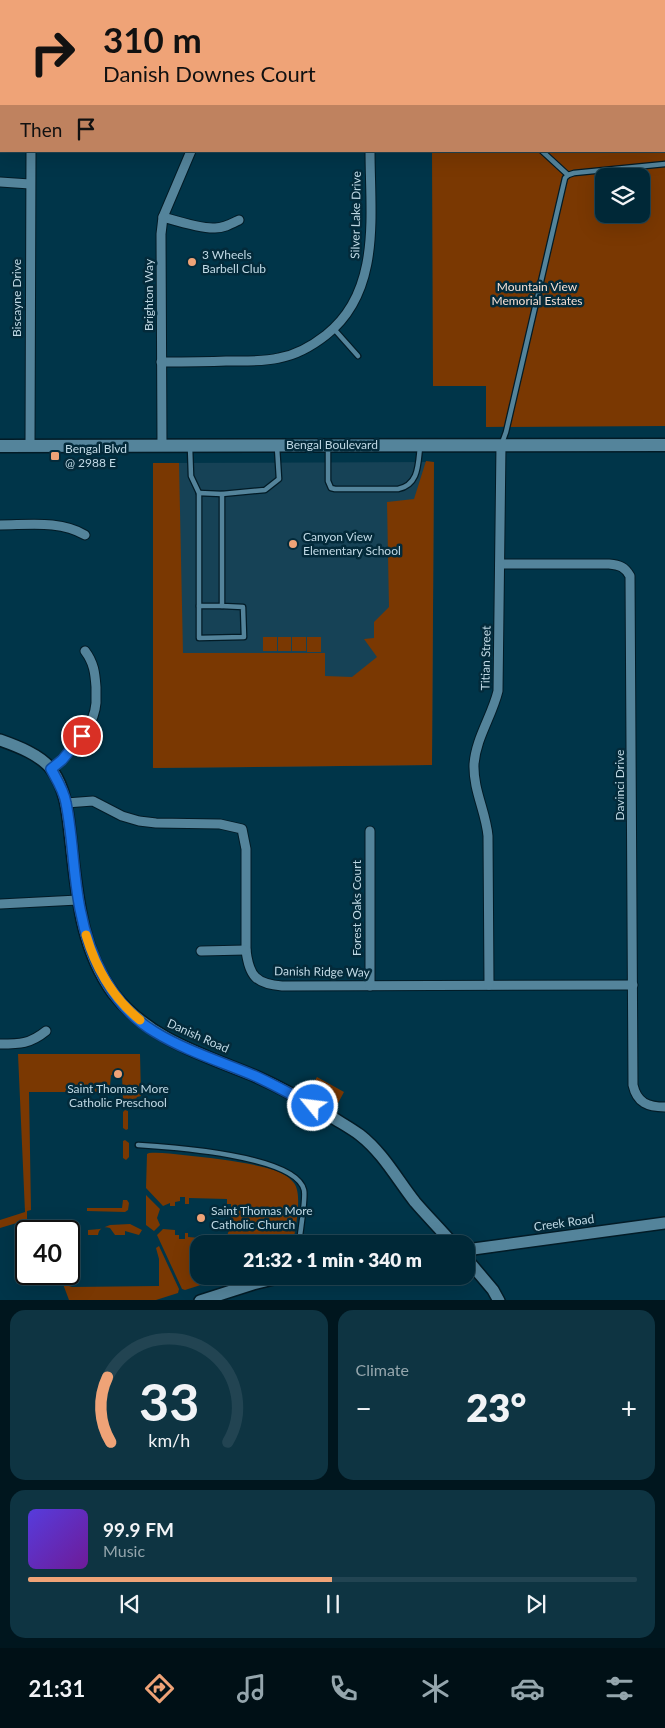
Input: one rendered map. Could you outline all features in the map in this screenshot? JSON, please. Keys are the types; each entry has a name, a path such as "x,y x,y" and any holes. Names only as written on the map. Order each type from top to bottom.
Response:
{"main road":[{"name":"Bengal Boulevard","path":"0,446 665,445"}],"street":[{"name":"Biscayne Drive","path":"30,446 31,152"},
{"name":"Brighton Way","path":"162,445 161,234 163,217 191,152"},
{"name":"Silver Lake Drive","path":"161,362 257,362 279,358 300,351 334,329 350,310 367,268 370,246 370,152"},
{"path":"0,182 30,184"},
{"path":"163,217 215,228 228,226 239,220"},
{"name":"Titian Street","path":"489,985 488,836 486,820 475,782 474,765 476,749 495,706 498,691 501,445"},
{"path":"0,525 58,525 73,528 85,534"},
{"name":"Davinci Drive","path":"500,564 609,564 619,565 626,569 630,576 633,1085 635,1093 645,1105 665,1107"},
{"path":"51,769 62,760 82,736 93,715 96,703 95,674 92,660 85,651"},
{"name":"Danish Road","path":"0,740 17,746 31,754 51,769 60,785 66,802 78,900 84,929 98,968 114,994 135,1016 153,1031 174,1043 283,1089 360,1135 382,1156 415,1202 445,1235"},
{"name":"Danish Ridge Way","path":"66,802 93,801 122,816 139,821 220,824 242,829 246,849 246,950 248,966 254,976 262,982 272,985 370,986 633,985"},
{"name":"Forest Oaks Court","path":"370,831 370,986"},
{"path":"0,904 78,900"},
{"path":"201,951 246,950"},
{"path":"0,1044 21,1044 36,1039 46,1031"},
{"name":"Creek Road","path":"475,1249 665,1223"},
{"path":"475,1269 499,1300"},
{"path":"200,1300 250,1285"}],"lane":[{"path":"543,152 568,175"},
{"path":"501,445 506,432 563,181 568,175 665,164"},
{"path":"334,329 358,356"},
{"path":"199,493 222,494 265,490 278,479 277,445"},
{"path":"328,445 328,481 331,488 398,489 407,487 416,477 420,445"},
{"path":"190,446 191,476 199,493 198,606 199,638 244,637 243,608 198,606"},
{"path":"222,494 222,606"},
{"path":"138,1145 257,1160 277,1166 288,1172 298,1180 304,1190 301,1235"}],"shaded area":[{"name":"Canyon View Elementary School","path":"434,462 432,765 153,768 153,463"}],"green space":[{"name":"Mountain View Memorial Estates","path":"432,152 665,152 665,426 486,427 486,386 433,386"},
{"path":"426,461 434,462 432,765 153,768 153,463 179,463 183,653 325,653 325,676 352,677 377,657 364,639 374,638 374,622 389,607 387,502 414,499"},
{"path":"263,637 277,637 277,651 263,651"},
{"path":"278,637 291,637 291,651 278,651"},
{"path":"292,637 306,637 306,651 292,651"},
{"path":"307,637 321,637 321,652 307,652"},
{"path":"18,1054 140,1054 141,1096 136,1099 123,1099 122,1075 111,1075 110,1086 106,1086 107,1092 29,1092 31,1210 27,1211 27,1219 31,1220 15,1220 15,1224 0,1228 0,1220 25,1212"},
{"path":"317,1077 344,1092 337,1105 309,1090"},
{"path":"125,1110 128,1111 128,1129 126,1130 123,1128 123,1112"},
{"path":"125,1140 129,1143 129,1157 126,1160 123,1158 123,1141"},
{"path":"147,1154 170,1154 236,1162 270,1169 285,1175 297,1188 298,1212 294,1235 227,1235 231,1226 231,1204 227,1204 227,1199 189,1198 189,1204 185,1204 185,1197 180,1197 180,1201 175,1202 175,1206 170,1206 170,1203 163,1206 146,1188"},
{"path":"146,1195 160,1209 157,1218 160,1225 154,1231 146,1225"},
{"path":"123,1200 127,1200 129,1203 128,1210 125,1212 87,1211 87,1208 122,1208"},
{"path":"130,1224 142,1230 139,1235 125,1231 125,1235 115,1235 110,1228 103,1228 110,1225"},
{"path":"102,1228 98,1235 88,1235 88,1230"},
{"path":"163,1229 175,1230 175,1235 179,1235 179,1239 185,1239 185,1233 188,1233 188,1237 190,1237 190,1285 201,1285 185,1290 182,1289 157,1235"},
{"path":"159,1246 179,1289 178,1293 156,1300 69,1300 63,1285 72,1287 159,1286 159,1259 156,1248"}],"slow traffic":[{"path":"86,935 92,954 114,994 140,1020"}],"place":[{"name":"3 Wheels Barbell Club","path":"192,262"},
{"name":"Bengal Blvd @ 2988 E","path":"55,456"},
{"name":"Canyon View Elementary School","path":"293,544"},
{"name":"Saint Thomas More Catholic Preschool","path":"118,1074"},
{"name":"Saint Thomas More Catholic Church","path":"201,1218"}],"route":[{"path":"82,736 62,760 51,769 60,785 66,802 78,900 84,929 92,954 102,975 114,994 135,1016 153,1031 174,1043 283,1089 313,1106"}]}
